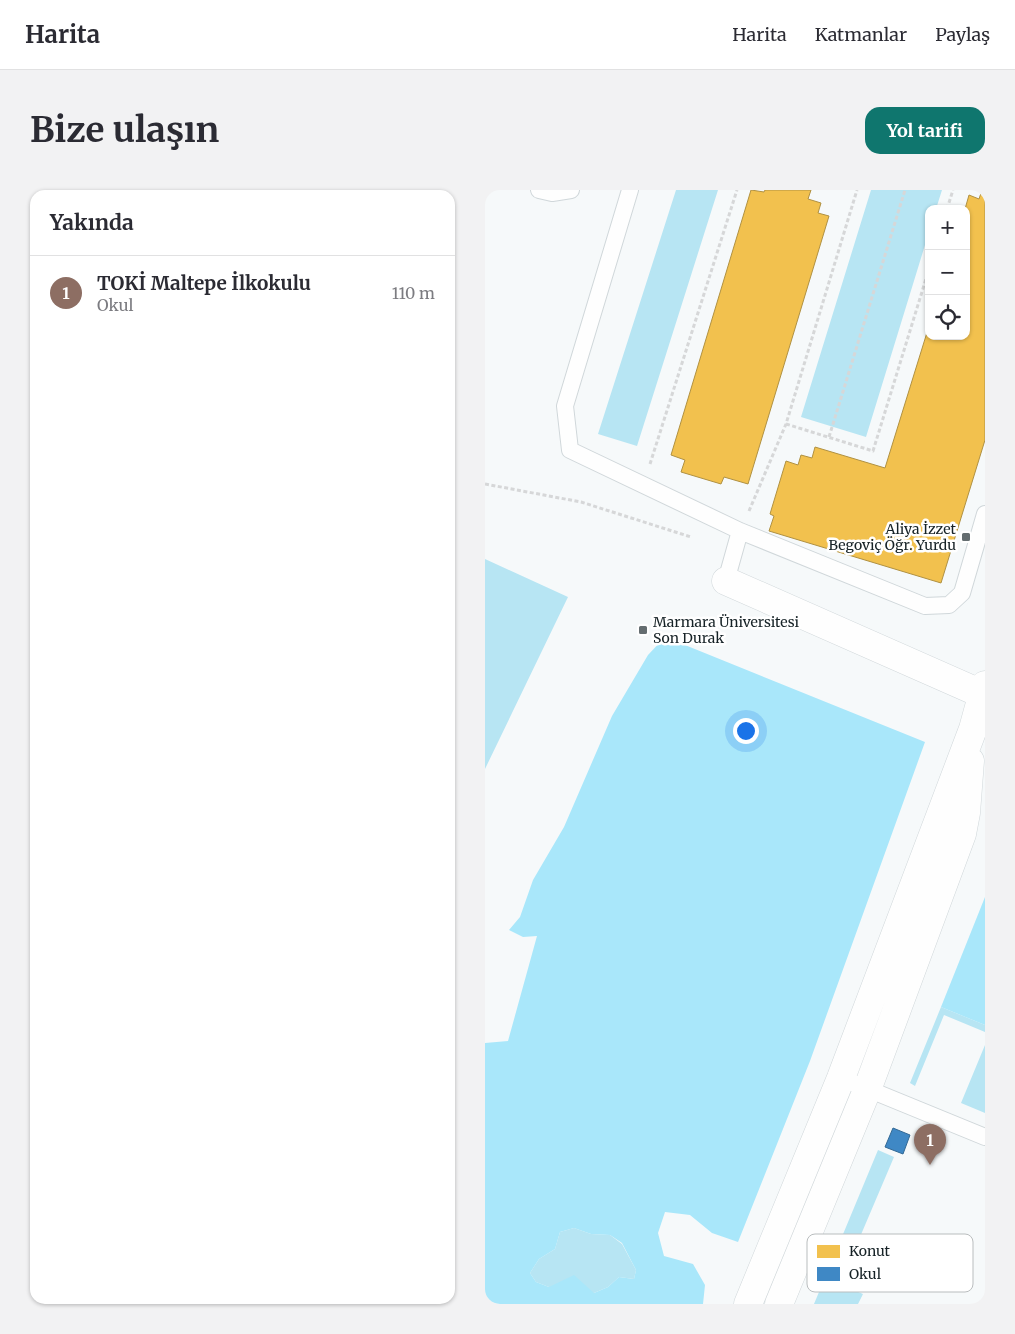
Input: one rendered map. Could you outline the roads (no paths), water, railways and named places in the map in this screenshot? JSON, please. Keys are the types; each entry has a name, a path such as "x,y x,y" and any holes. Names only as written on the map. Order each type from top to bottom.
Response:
{"street":[{"path":"726,582 984,690 973,729 841,1078 749,1304"},
{"path":"808,1234 867,1090 963,834 973,729"},
{"path":"779,1304 807,1236"}],"lane":[{"path":"539,190 552,193 571,190"},
{"path":"630,190 565,406 570,450 740,531 925,606 949,605 962,593 985,514"},
{"path":"726,582 740,531"},
{"path":"841,1078 985,1137"}],"place":[{"name":"Aliya İzzet Begoviç Öğr. Yurdu","path":"966,537"},
{"name":"Marmara Üniversitesi Son Durak","path":"643,630"},
{"name":"TOKİ Maltepe İlkokulu","path":"930,1165"}]}
